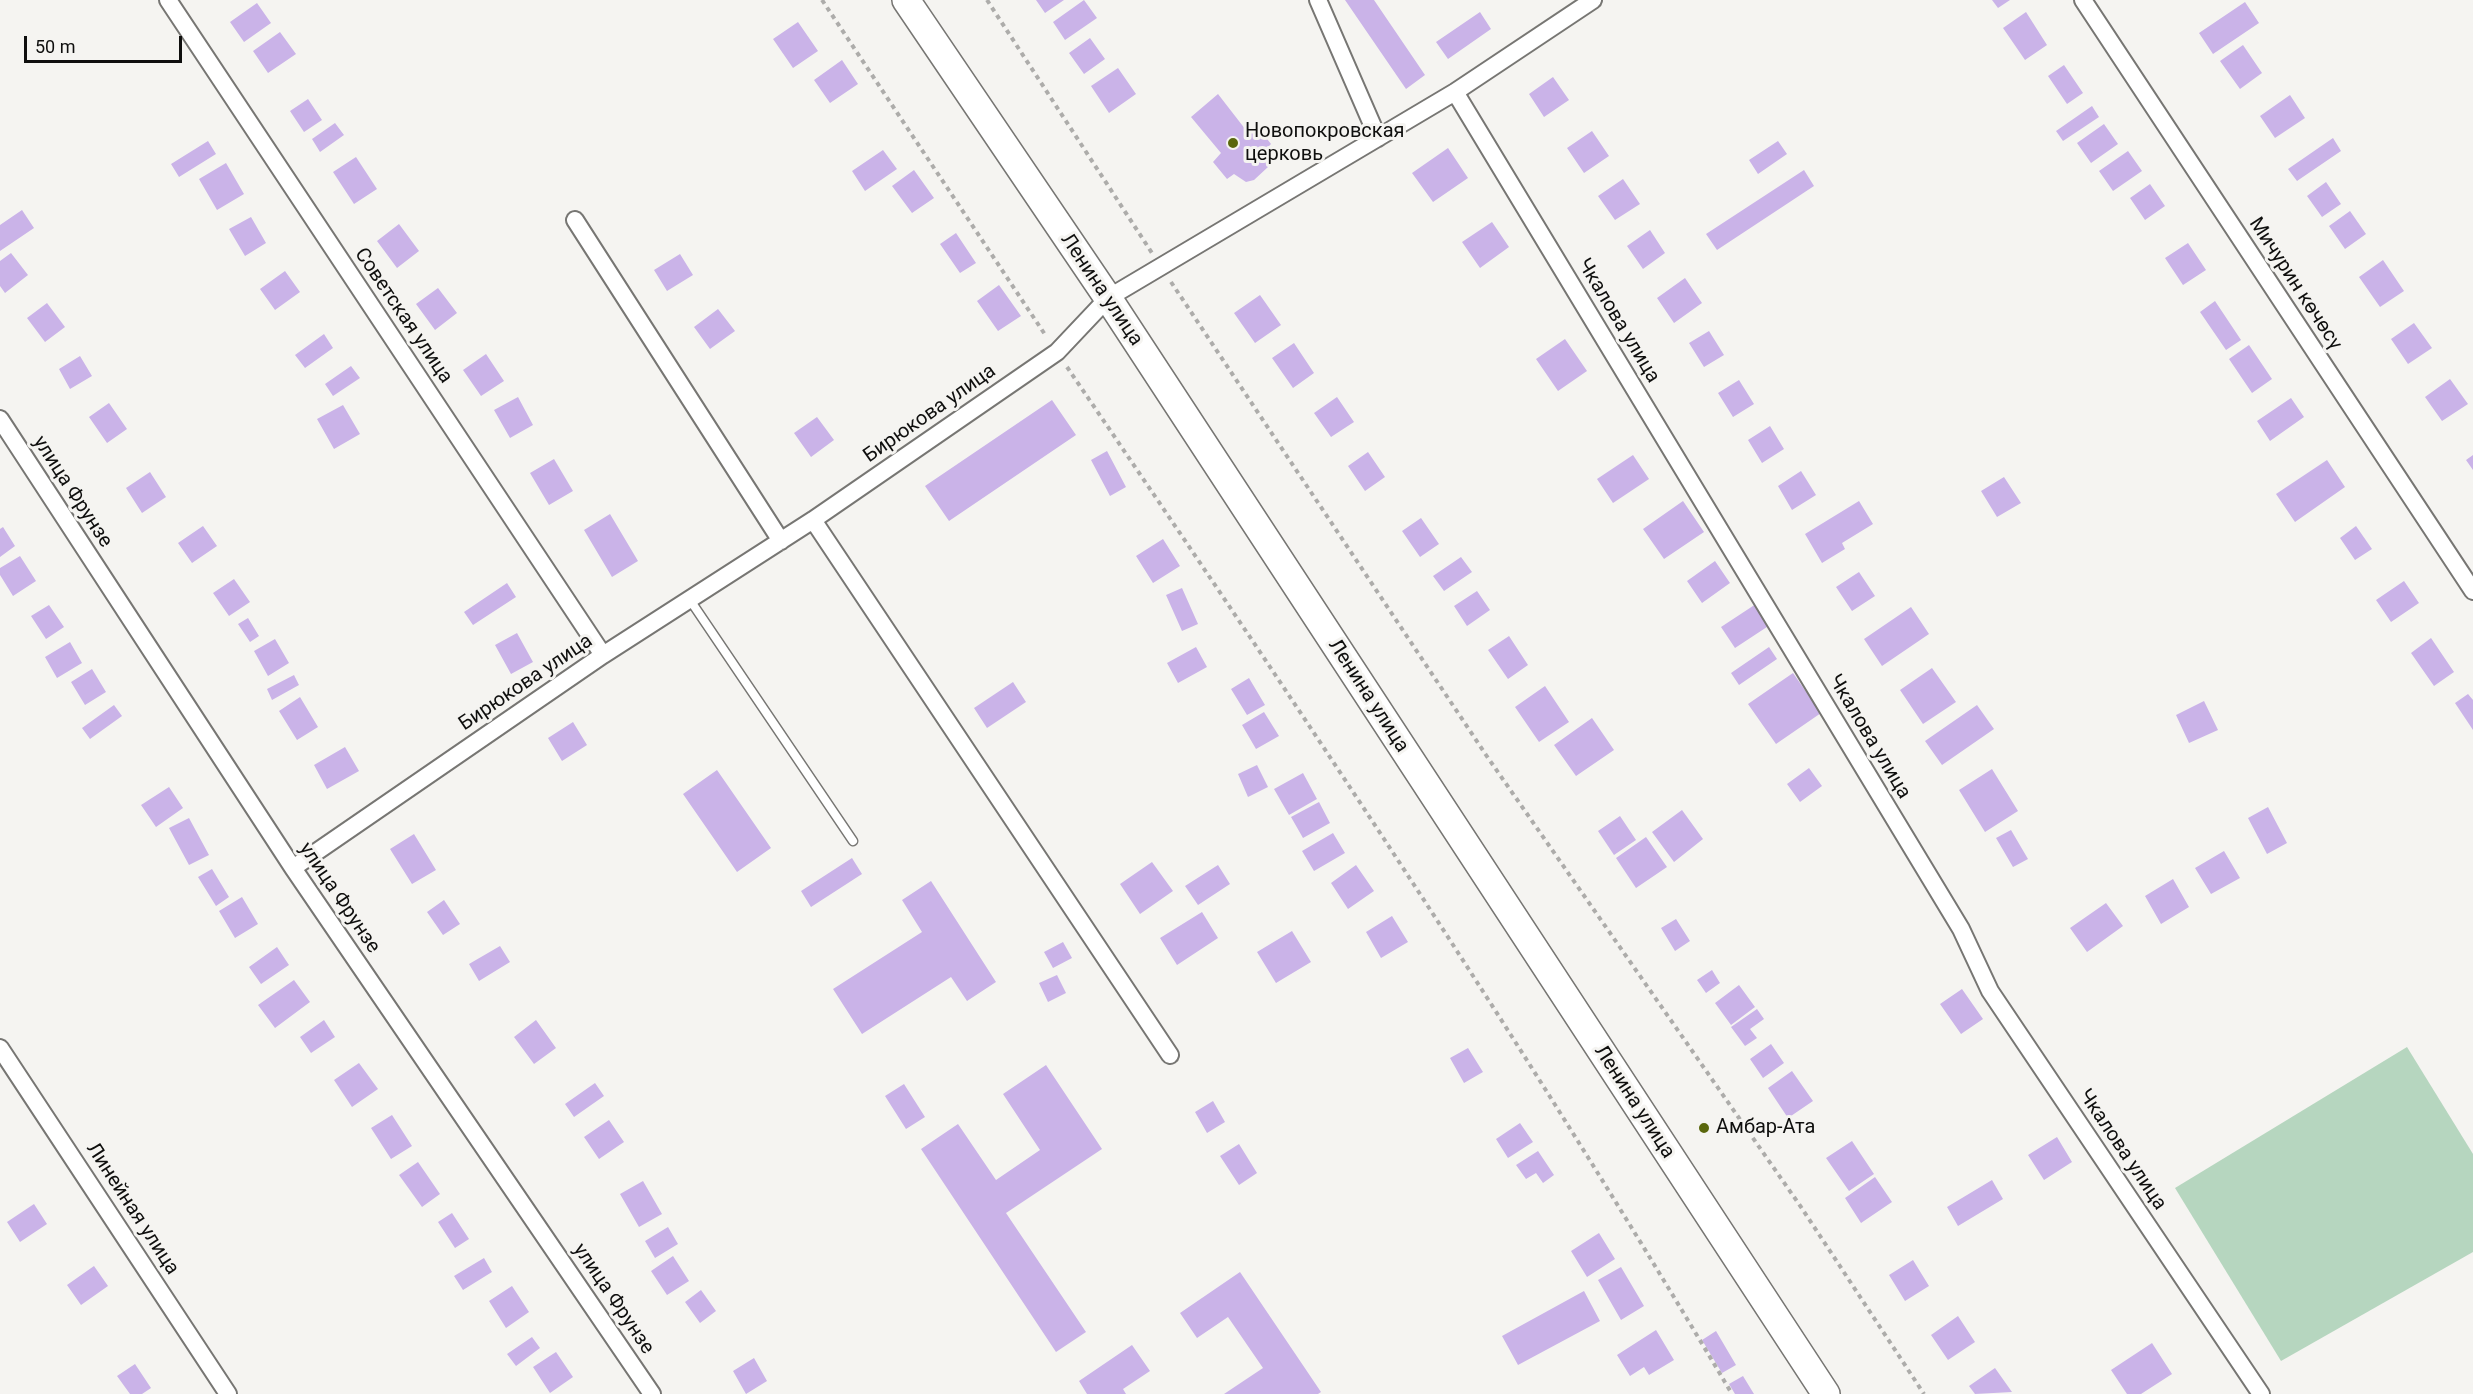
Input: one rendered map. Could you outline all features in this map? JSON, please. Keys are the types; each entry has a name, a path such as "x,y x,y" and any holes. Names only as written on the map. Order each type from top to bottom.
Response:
{"main road":[{"name":"Ленина улица","path":"906,0 1108,298 1826,1394"}],"street":[{"name":"Советская улица","path":"168,0 603,655"},
{"path":"1318,0 1378,138"},
{"name":"Бирюкова улица","path":"293,868 603,655 813,520 1057,352 1108,298 1455,92 1593,0"},
{"name":"Мичурин көчөсү","path":"2083,0 2473,591"},
{"name":"Чкалова улица","path":"1455,92 1961,929 1990,991 2261,1394"},
{"path":"575,220 781,541"},
{"name":"улица Фрунзе","path":"0,419 293,868 652,1394"},
{"path":"813,520 1170,1055"},
{"name":"Линейная улица","path":"0,1048 228,1394"}],"lane":[{"path":"690,600 853,841"}],"path":[{"path":"822,0 1057,352 1299,707 1634,1228 1732,1394"},
{"path":"987,0 1161,268 1486,755 1801,1207 1924,1394"}],"green space":[{"path":"2407,1047 2473,1154 2473,1252 2281,1361 2175,1188"}],"building":[{"path":"1036,0 1064,0 1045,13"},
{"path":"1084,0 1097,18 1065,40 1053,22"},
{"path":"1345,0 1374,0 1425,75 1406,89"},
{"path":"1992,0 2010,0 1998,8"},
{"path":"2245,2 2259,23 2213,54 2199,33"},
{"path":"257,3 271,23 244,42 230,22"},
{"path":"1480,12 1491,29 1448,59 1436,42"},
{"path":"2026,12 2047,45 2025,60 2003,28"},
{"path":"798,22 818,51 793,68 773,39"},
{"path":"280,32 296,54 268,73 253,51"},
{"path":"1090,38 1105,59 1084,74 1069,53"},
{"path":"2243,45 2262,73 2240,89 2220,61"},
{"path":"842,60 858,84 830,103 814,80"},
{"path":"2064,65 2083,93 2067,104 2048,76"},
{"path":"1118,68 1136,94 1109,113 1091,86"},
{"path":"1553,77 1569,100 1544,117 1529,94"},
{"name":"Новопокровская церковь","path":"1218,94 1249,134 1257,126 1271,144 1264,151 1268,167 1254,180 1246,182 1234,174 1227,179 1213,162 1221,153 1191,117"},
{"path":"2290,95 2305,118 2275,138 2260,116"},
{"path":"308,99 322,120 304,132 290,111"},
{"path":"2092,106 2099,117 2063,141 2056,131"},
{"path":"335,123 344,135 320,152 312,139"},
{"path":"2104,124 2118,144 2091,163 2077,143"},
{"path":"1592,131 1609,156 1584,173 1567,148"},
{"path":"2333,138 2341,151 2297,181 2288,169"},
{"path":"208,141 216,154 179,177 171,164"},
{"path":"1778,141 1787,154 1758,174 1749,160"},
{"path":"1448,148 1468,178 1433,202 1412,173"},
{"path":"883,150 897,169 865,191 852,171"},
{"path":"2128,151 2142,171 2113,191 2099,171"},
{"path":"356,157 377,189 354,204 333,172"},
{"path":"226,163 244,194 217,210 199,179"},
{"path":"914,170 934,198 912,213 892,186"},
{"path":"1804,170 1814,186 1717,250 1706,234"},
{"path":"1623,179 1640,204 1615,220 1598,196"},
{"path":"2326,182 2341,204 2322,217 2307,196"},
{"path":"2150,184 2165,206 2145,220 2130,198"},
{"path":"22,210 34,228 0,251 0,225"},
{"path":"2350,211 2366,234 2345,249 2329,226"},
{"path":"251,217 266,243 245,256 229,229"},
{"path":"1492,222 1509,247 1480,268 1462,242"},
{"path":"399,224 419,251 397,268 377,241"},
{"path":"1650,230 1665,253 1643,269 1627,246"},
{"path":"956,233 976,263 960,273 940,244"},
{"path":"2188,243 2206,270 2183,285 2165,258"},
{"path":"11,253 28,275 5,293 0,286 0,261"},
{"path":"680,254 693,275 667,291 654,270"},
{"path":"2383,260 2404,291 2380,307 2359,277"},
{"path":"285,271 300,292 275,310 260,289"},
{"path":"1685,278 1702,303 1674,323 1657,298"},
{"path":"999,285 1021,316 998,331 977,301"},
{"path":"438,288 457,313 435,330 416,304"},
{"path":"1260,295 1281,325 1255,343 1234,313"},
{"path":"2215,301 2241,340 2226,350 2200,312"},
{"path":"47,303 65,327 45,342 27,318"},
{"path":"718,309 735,331 710,349 694,327"},
{"path":"2414,323 2432,348 2408,364 2391,339"},
{"path":"1709,331 1724,355 1704,367 1689,343"},
{"path":"324,334 333,348 305,368 295,355"},
{"path":"1565,339 1587,371 1558,391 1536,359"},
{"path":"1294,343 1314,373 1293,388 1272,358"},
{"path":"2249,345 2272,379 2252,393 2229,359"},
{"path":"486,354 504,381 481,396 463,370"},
{"path":"80,356 92,376 70,389 59,369"},
{"path":"351,366 360,378 333,396 325,384"},
{"path":"2450,379 2468,404 2442,421 2425,397"},
{"path":"1739,380 1754,404 1733,417 1718,393"},
{"path":"518,397 533,425 510,438 494,410"},
{"path":"1337,397 1354,422 1331,437 1314,413"},
{"path":"2291,398 2304,417 2270,441 2257,421"},
{"path":"1052,400 1076,435 949,521 925,486"},
{"path":"109,403 127,429 107,443 89,417"},
{"path":"343,405 360,434 334,449 317,419"},
{"path":"817,417 834,440 811,457 794,433"},
{"path":"1770,426 1784,449 1762,463 1748,440"},
{"path":"1107,451 1126,487 1110,496 1091,460"},
{"path":"1368,452 1385,477 1365,491 1348,466"},
{"path":"1633,455 1649,479 1613,503 1597,479"},
{"path":"2473,455 2473,470 2466,460"},
{"path":"554,459 573,491 549,505 530,473"},
{"path":"2327,460 2345,487 2295,522 2276,494"},
{"path":"1801,471 1816,495 1792,510 1778,486"},
{"path":"150,472 166,497 142,513 126,488"},
{"path":"2004,477 2021,503 1997,517 1981,491"},
{"path":"1683,501 1704,532 1664,559 1643,529"},
{"path":"1859,501 1873,524 1842,543 1845,549 1822,563 1805,534"},
{"path":"610,514 638,561 612,577 584,530"},
{"path":"1421,518 1439,544 1420,557 1402,531"},
{"path":"203,526 217,546 192,563 178,543"},
{"path":"2356,526 2372,549 2355,560 2340,538"},
{"path":"3,527 15,546 0,557 0,529"},
{"path":"1163,539 1180,566 1153,583 1136,556"},
{"path":"20,556 36,581 13,596 0,575 0,568"},
{"path":"1461,557 1472,572 1444,591 1433,576"},
{"path":"1715,561 1730,583 1702,603 1687,581"},
{"path":"1859,572 1875,596 1852,611 1836,587"},
{"path":"234,579 250,602 229,616 213,593"},
{"path":"2404,581 2419,603 2391,622 2376,600"},
{"path":"507,583 516,597 473,625 464,612"},
{"path":"1182,588 1198,624 1182,631 1166,595"},
{"path":"1477,591 1490,610 1467,626 1454,606"},
{"path":"1759,602 1773,623 1735,648 1721,627"},
{"path":"49,605 64,627 46,639 31,616"},
{"path":"1911,607 1929,634 1882,666 1864,639"},
{"path":"248,618 259,636 250,642 238,624"},
{"path":"517,633 533,662 511,674 495,645"},
{"path":"1509,636 1528,665 1508,679 1488,650"},
{"path":"2431,638 2454,672 2434,686 2411,653"},
{"path":"275,639 289,663 268,676 254,651"},
{"path":"70,642 82,663 57,678 45,657"},
{"path":"1196,647 1207,667 1178,683 1167,663"},
{"path":"1769,647 1777,659 1739,685 1731,673"},
{"path":"1932,668 1956,702 1923,724 1900,690"},
{"path":"92,669 106,692 85,705 71,682"},
{"path":"1793,673 1821,713 1776,744 1748,704"},
{"path":"294,675 299,685 272,700 267,689"},
{"path":"1249,678 1265,705 1247,715 1231,689"},
{"path":"1013,682 1026,702 987,728 974,708"},
{"path":"1545,686 1569,722 1539,742 1515,707"},
{"path":"2468,694 2473,700 2473,730 2455,703"},
{"path":"300,697 318,727 297,740 279,711"},
{"path":"2204,701 2218,730 2189,743 2176,715"},
{"path":"114,705 122,716 90,739 82,728"},
{"path":"1977,705 1994,729 1942,765 1925,741"},
{"path":"1264,712 1279,736 1256,749 1242,725"},
{"path":"1592,718 1614,750 1576,776 1554,745"},
{"path":"573,722 587,745 562,761 548,738"},
{"path":"345,747 359,771 327,789 314,765"},
{"path":"1257,765 1268,787 1248,797 1238,774"},
{"path":"1809,768 1822,786 1800,802 1787,784"},
{"path":"1992,769 2018,811 1985,832 1959,790"},
{"path":"717,770 771,848 737,872 683,794"},
{"path":"1303,773 1317,799 1289,815 1274,789"},
{"path":"169,787 183,808 156,827 141,805"},
{"path":"1319,802 1330,823 1303,838 1291,817"},
{"path":"2268,807 2287,843 2267,854 2248,818"},
{"path":"1682,810 1703,839 1674,862 1652,832"},
{"path":"1620,816 1636,840 1614,855 1598,831"},
{"path":"189,818 209,855 189,865 169,828"},
{"path":"2011,830 2028,859 2013,867 1996,838"},
{"path":"1333,833 1345,853 1314,871 1302,851"},
{"path":"414,834 436,870 412,884 390,849"},
{"path":"1646,837 1667,867 1636,888 1616,858"},
{"path":"2224,851 2240,878 2211,894 2195,868"},
{"path":"852,858 862,874 811,907 801,891"},
{"path":"1152,862 1173,891 1140,914 1120,884"},
{"path":"1218,865 1230,884 1198,905 1185,886"},
{"path":"1356,865 1374,891 1348,909 1331,883"},
{"path":"212,869 229,897 216,906 198,877"},
{"path":"2173,879 2189,907 2161,924 2145,896"},
{"path":"931,881 996,982 967,1001 951,977 862,1034 833,989 922,932 902,900"},
{"path":"242,897 258,924 235,938 219,911"},
{"path":"444,900 460,924 443,935 427,912"},
{"path":"2106,903 2123,926 2087,952 2070,928"},
{"path":"1202,912 1218,938 1177,965 1160,938"},
{"path":"1392,916 1408,942 1381,958 1366,932"},
{"path":"1676,919 1690,941 1675,951 1661,928"},
{"path":"1292,931 1311,962 1276,983 1257,952"},
{"path":"1063,942 1072,958 1053,968 1044,952"},
{"path":"500,946 510,962 479,981 469,964"},
{"path":"277,947 289,965 261,984 249,967"},
{"path":"1712,970 1720,983 1706,993 1697,980"},
{"path":"1057,975 1066,993 1048,1002 1039,983"},
{"path":"294,980 310,1002 275,1028 258,1005"},
{"path":"1739,985 1755,1007 1731,1025 1715,1003"},
{"path":"1962,989 1983,1019 1961,1034 1940,1004"},
{"path":"1757,1009 1764,1019 1750,1029 1757,1038 1745,1046 1731,1027"},
{"path":"324,1020 335,1037 311,1053 300,1037"},
{"path":"536,1020 556,1048 534,1064 514,1037"},
{"path":"1771,1044 1784,1063 1763,1078 1750,1059"},
{"path":"1468,1048 1483,1072 1464,1083 1450,1058"},
{"path":"359,1063 378,1089 352,1107 334,1080"},
{"path":"1046,1065 1102,1149 1006,1213 1086,1332 1056,1352 921,1149 958,1124 996,1180 1040,1150 1003,1094"},
{"path":"1792,1071 1813,1101 1788,1118 1768,1088"},
{"path":"595,1083 604,1096 574,1117 565,1104"},
{"path":"904,1084 925,1117 906,1129 885,1096"},
{"path":"1213,1101 1225,1122 1207,1133 1195,1112"},
{"path":"392,1115 412,1146 391,1159 371,1128"},
{"path":"609,1120 624,1142 599,1159 584,1137"},
{"path":"1520,1123 1533,1142 1508,1158 1496,1139"},
{"path":"2057,1137 2072,1162 2044,1180 2028,1155"},
{"path":"1852,1141 1874,1174 1849,1191 1826,1158"},
{"path":"1239,1144 1257,1173 1239,1185 1220,1156"},
{"path":"1538,1151 1554,1175 1543,1183 1536,1173 1526,1179 1516,1165"},
{"path":"418,1162 440,1194 422,1207 399,1175"},
{"path":"1875,1177 1892,1202 1861,1223 1845,1198"},
{"path":"1992,1180 2003,1199 1958,1226 1947,1207"},
{"path":"643,1181 662,1214 639,1227 620,1194"},
{"path":"34,1204 47,1224 20,1242 7,1222"},
{"path":"452,1213 469,1239 455,1248 438,1222"},
{"path":"668,1227 678,1244 655,1258 645,1241"},
{"path":"1599,1233 1615,1259 1587,1277 1571,1251"},
{"path":"673,1256 689,1281 667,1295 651,1271"},
{"path":"484,1258 492,1272 463,1290 454,1276"},
{"path":"1913,1260 1929,1286 1905,1301 1889,1275"},
{"path":"94,1266 108,1286 81,1305 67,1285"},
{"path":"1621,1267 1644,1306 1621,1320 1598,1280"},
{"path":"1240,1272 1321,1392 1318,1394 1224,1394 1263,1368 1228,1317 1197,1338 1180,1313"},
{"path":"512,1286 529,1312 506,1328 489,1301"},
{"path":"701,1290 716,1311 700,1323 685,1302"},
{"path":"1584,1291 1600,1321 1518,1365 1502,1336"},
{"path":"1958,1316 1975,1342 1948,1360 1931,1335"},
{"path":"1656,1330 1674,1360 1649,1375 1644,1367 1630,1376 1617,1355"},
{"path":"1716,1331 1736,1365 1722,1373 1702,1340"},
{"path":"532,1337 540,1348 516,1366 507,1354"},
{"path":"2152,1343 2172,1374 2141,1394 2127,1394 2111,1370"},
{"path":"1132,1345 1150,1371 1123,1389 1126,1394 1087,1394 1079,1381"},
{"path":"556,1352 573,1377 550,1393 533,1367"},
{"path":"754,1358 767,1381 746,1394 733,1371"},
{"path":"135,1364 151,1388 142,1394 130,1394 117,1376"},
{"path":"1995,1368 2012,1392 1975,1394 1969,1386"},
{"path":"1743,1376 1754,1394 1735,1394 1729,1384"}],"place":[{"name":"Новопокровская церковь","path":"1233,143"},
{"name":"Амбар-Ата","path":"1704,1128"}]}
